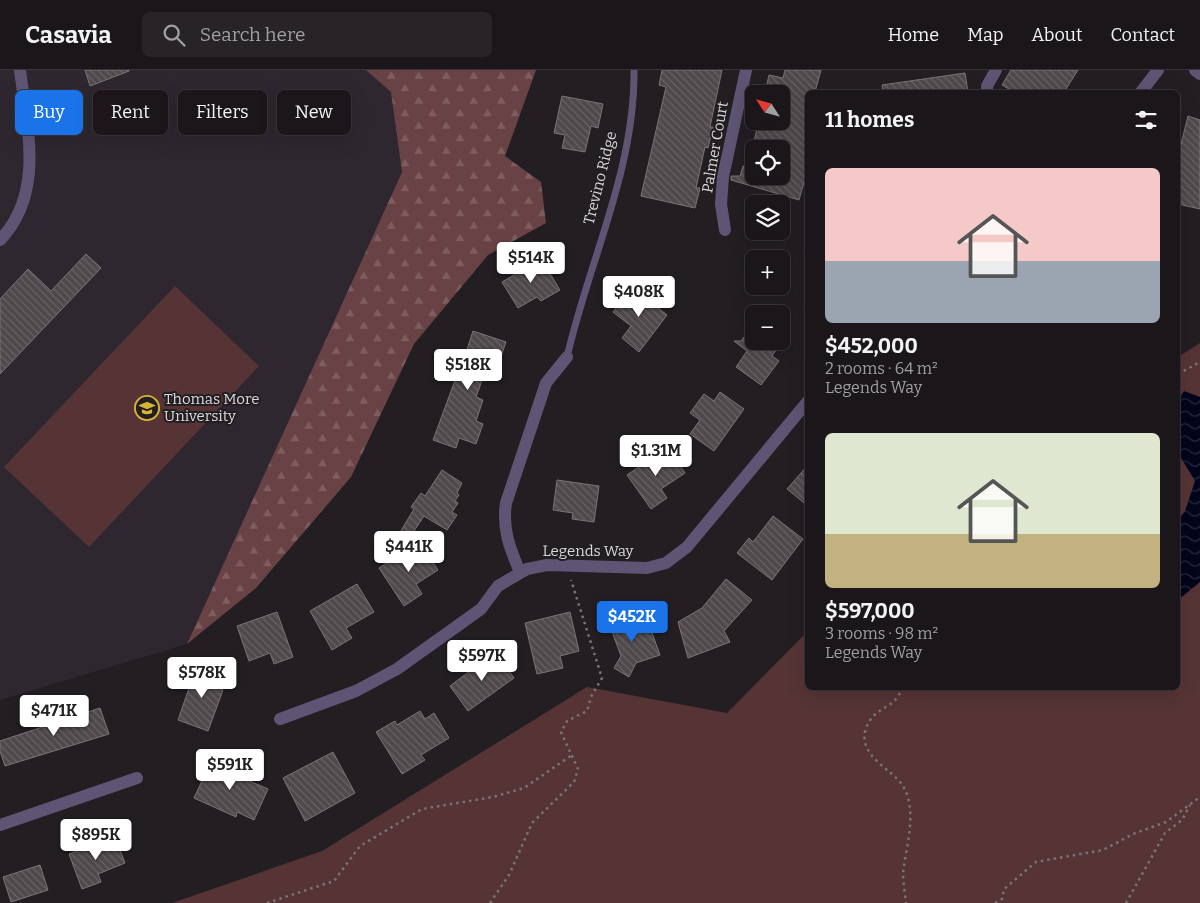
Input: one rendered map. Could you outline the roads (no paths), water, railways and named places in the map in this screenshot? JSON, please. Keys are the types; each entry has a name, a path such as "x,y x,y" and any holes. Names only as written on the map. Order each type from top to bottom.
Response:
{"street":[{"path":"0,240 22,205 28,185 29,136 20,70"},
{"name":"Palmer Court","path":"725,230 721,204 723,177 746,70"},
{"path":"987,90 987,86 996,70"},
{"path":"1143,90 1158,70"},
{"path":"1195,70 1200,74"},
{"name":"Trevino Ridge","path":"520,572 506,537 503,517 506,502 546,383 567,357"},
{"name":"Legends Way","path":"280,719 356,691 396,669 482,609 498,586 520,572 547,565 648,568 666,563 687,547 805,404"},
{"path":"0,825 137,778"}],"lane":[{"name":"Trevino Ridge","path":"567,357 623,165 634,98 634,70"}],"water":[{"path":"1184,391 1200,397 1200,582 1180,598 1180,517 1185,511 1195,481 1180,456 1180,397"}],"place":[{"name":"Thomas More University","path":"147,408"}]}
